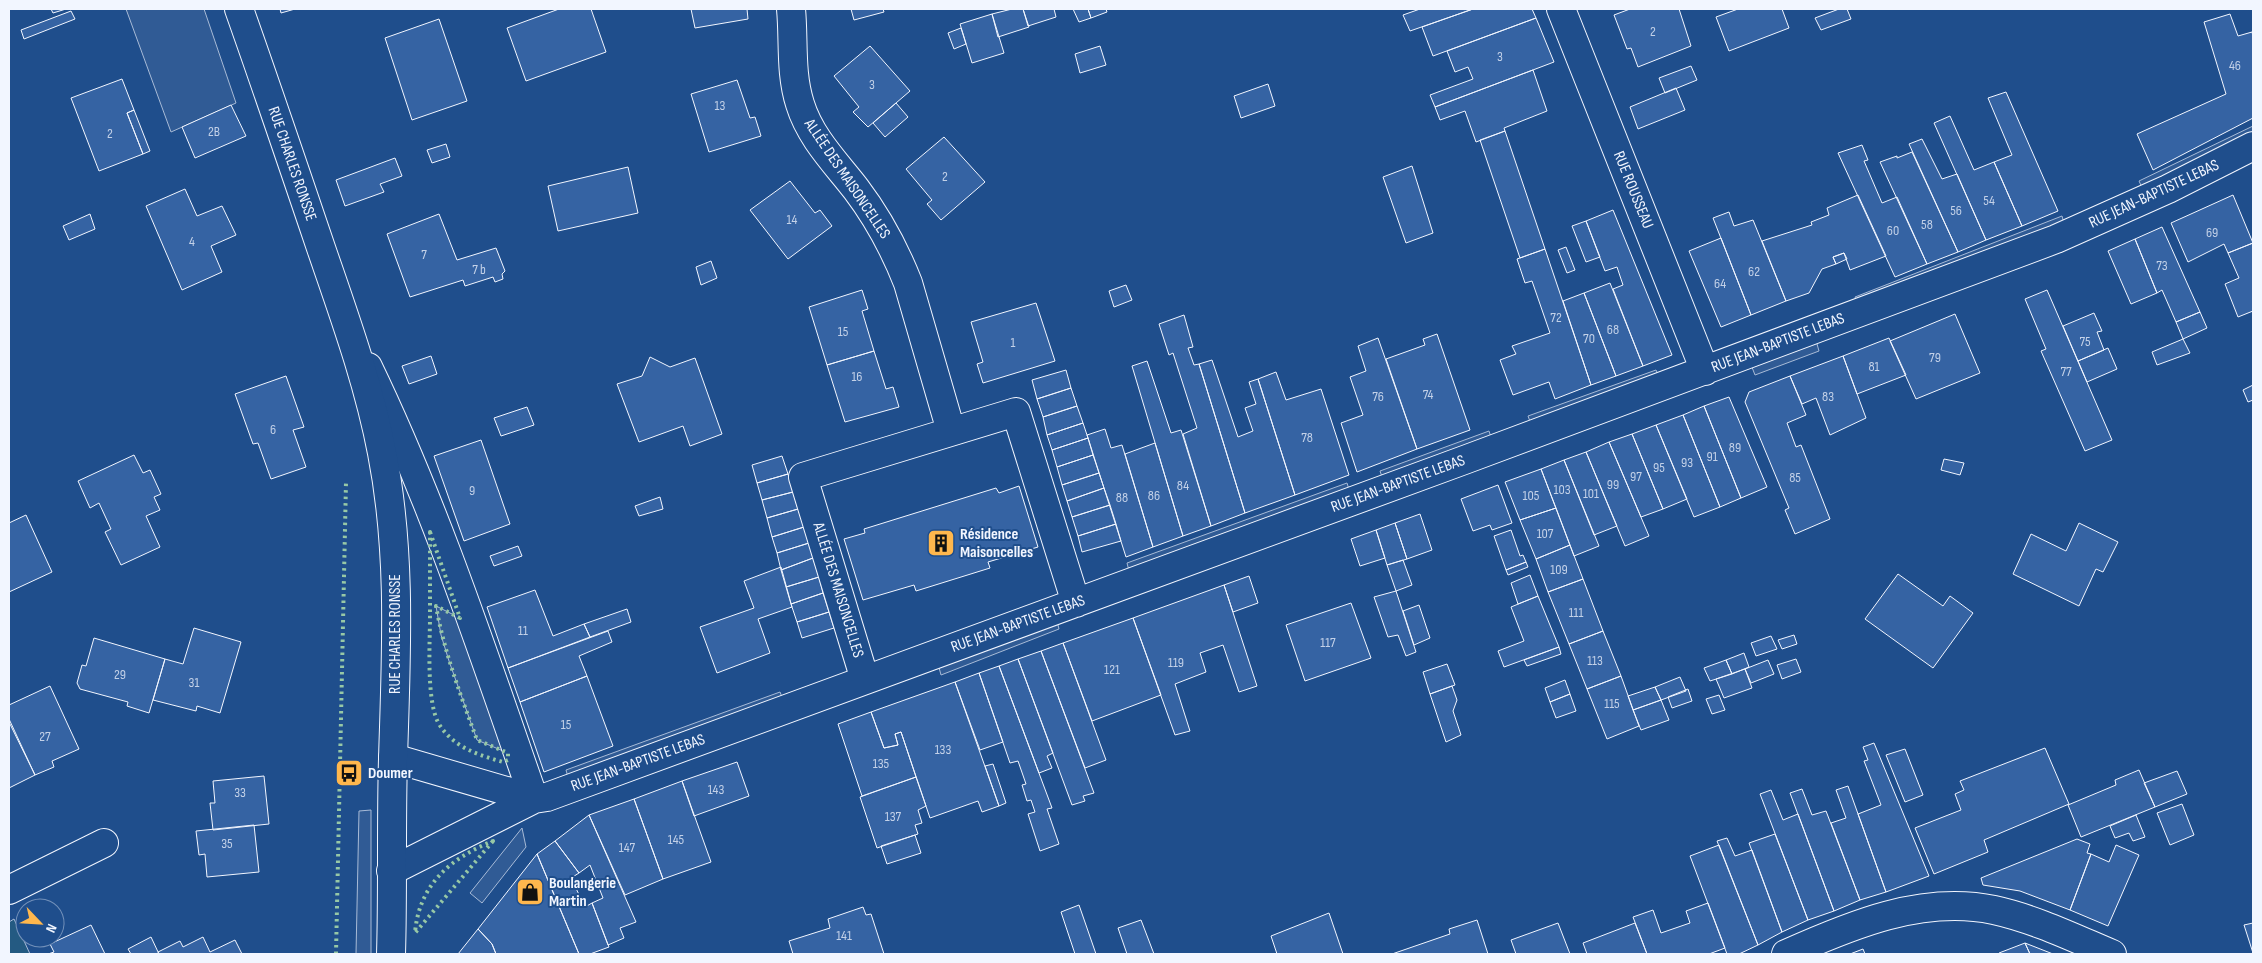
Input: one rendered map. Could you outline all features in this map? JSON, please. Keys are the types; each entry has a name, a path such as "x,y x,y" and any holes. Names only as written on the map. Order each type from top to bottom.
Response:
{"street":[{"name":"RUE CHARLES RONSSE","path":"239,9 346,319 374,415 389,494 396,578 397,635 393,758 391,954"},
{"name":"ALLÉE DES MAISONCELLES","path":"791,9 792,59 800,104 819,142 875,216 899,260 908,283 951,431"},
{"name":"RUE ROUSSEAU","path":"1561,9 1705,371"},
{"name":"RUE JEAN-BAPTISTE LEBAS","path":"391,871 534,799 547,797 1076,603 1705,371 2056,239 2160,192 2253,146"},
{"name":"RUE CHARLES RONSSE","path":"346,319 387,407 449,556 534,799"},
{"name":"ALLÉE DES MAISONCELLES","path":"865,680 803,477 1016,412 1076,603"},
{"path":"393,758 534,799"},
{"path":"9,890 104,843"},
{"path":"1786,954 1863,922 1918,908 1943,905 1995,910 2022,918 2112,954"}],"shaded area":[{"path":"126,9 204,9 236,103 171,132"},
{"path":"2253,126 2253,140 2144,192 2139,181"},
{"path":"2062,216 2065,227 1859,308 1855,297"},
{"path":"1815,337 1819,351 1755,375 1750,362"},
{"path":"1656,370 1660,379 1532,427 1528,416"},
{"path":"1489,431 1493,444 1384,483 1380,471"},
{"path":"1347,483 1351,496 1130,575 1127,563"},
{"path":"436,606 460,618 508,753 477,740 441,635"},
{"path":"1056,617 1059,629 941,675 937,660"},
{"path":"780,692 784,702 569,781 566,770"},
{"path":"371,810 371,954 356,954 359,811"},
{"path":"522,828 526,847 482,903 470,893"},
{"path":"14,919 15,921 15,948 27,948 30,954 9,954 9,922"}],"building":[{"path":"51,9 66,9 53,13"},
{"path":"280,9 295,9 281,13"},
{"path":"559,9 591,9 606,52 526,81 507,28"},
{"path":"691,9 747,9 748,19 695,28"},
{"path":"851,9 883,9 884,12 854,20"},
{"path":"1012,9 1023,9 1029,27 998,37 992,14"},
{"path":"1023,9 1054,9 1056,17 1028,26"},
{"path":"1073,9 1088,9 1091,18 1079,22"},
{"path":"1088,9 1106,9 1107,12 1091,18"},
{"path":"1420,9 1473,9 1410,31 1403,15"},
{"path":"1473,9 1532,9 1536,18 1433,56 1422,27"},
{"path":"1630,9 1679,9 1691,46 1638,67 1631,48 1627,49 1614,15"},
{"path":"1738,9 1782,9 1789,28 1729,51 1716,17"},
{"path":"1839,9 1847,9 1851,19 1821,30 1815,18"},
{"path":"71,11 75,19 24,39 21,30"},
{"path":"992,14 1004,53 972,63 960,24"},
{"path":"2230,14 2238,36 2252,32 2253,36 2253,118 2153,170 2137,134 2226,94 2204,22"},
{"path":"1536,18 1554,62 1435,107 1430,95 1473,79 1468,67 1455,72 1447,51"},
{"path":"439,19 467,101 412,120 385,38"},
{"path":"961,28 966,44 954,49 948,33"},
{"path":"870,46 910,91 868,127 853,112 859,107 834,76"},
{"path":"1100,46 1106,65 1080,73 1075,54"},
{"path":"1691,66 1697,80 1665,93 1659,78"},
{"path":"1533,70 1547,111 1504,128 1505,131 1476,142 1465,111 1440,120 1435,107"},
{"path":"122,79 134,110 127,113 143,154 99,171 71,98"},
{"path":"737,80 750,118 755,117 761,136 709,152 691,94"},
{"path":"1268,84 1275,106 1241,118 1234,96"},
{"path":"1676,88 1685,110 1638,129 1630,107"},
{"path":"2006,92 2058,211 2022,226 1994,162 2012,155 1988,98"},
{"path":"896,103 908,117 885,137 873,123"},
{"path":"231,105 246,136 195,158 182,127"},
{"path":"134,110 150,151 143,154 127,113"},
{"path":"1950,116 1974,170 1994,162 2022,226 1986,240 1934,123"},
{"path":"1505,131 1545,249 1520,258 1480,140"},
{"path":"944,137 985,182 941,220 927,204 932,200 906,169"},
{"path":"1922,139 1942,179 1957,174 1986,240 1958,252 1909,144"},
{"path":"446,144 450,157 432,163 427,150"},
{"path":"1862,145 1868,160 1864,161 1882,203 1897,197 1927,264 1895,277 1838,153"},
{"path":"1912,152 1958,252 1927,264 1880,162"},
{"path":"395,158 402,176 380,184 384,192 345,206 336,180"},
{"path":"1412,166 1433,233 1406,243 1383,177"},
{"path":"628,167 638,213 558,231 548,186"},
{"path":"790,181 815,213 820,210 832,226 788,259 750,210"},
{"path":"185,189 197,216 222,206 236,235 211,246 222,272 182,290 146,206"},
{"path":"1858,195 1886,256 1850,270 1844,253 1833,257 1836,264 1822,269 1809,293 1786,301 1762,241 1812,225 1811,222 1829,215 1827,208"},
{"path":"2233,195 2253,243 2228,253 2224,244 2188,262 2171,223"},
{"path":"1613,210 1672,355 1643,366 1613,289 1623,285 1617,267 1605,271 1586,221"},
{"path":"1729,212 1734,226 1753,220 1786,301 1751,315 1713,218"},
{"path":"90,214 95,229 69,240 63,226"},
{"path":"439,214 457,260 496,248 505,271 502,274 503,279 495,282 493,277 465,286 463,280 410,297 387,234"},
{"path":"1586,221 1600,257 1586,262 1572,226"},
{"path":"2162,227 2200,312 2176,322 2162,290 2157,293 2135,239"},
{"path":"1721,238 1751,315 1721,327 1689,251"},
{"path":"2135,239 2157,293 2131,304 2108,251"},
{"path":"2253,243 2253,311 2238,317 2225,284 2239,278 2228,253"},
{"path":"1566,247 1575,270 1567,273 1558,250"},
{"path":"1545,249 1591,385 1555,399 1549,382 1513,395 1500,360 1516,354 1512,346 1550,333 1532,281 1525,283 1517,259"},
{"path":"1844,253 1847,259 1836,264 1833,257"},
{"path":"711,261 717,278 701,285 696,267"},
{"path":"1610,283 1643,366 1616,376 1584,293"},
{"path":"1126,285 1132,300 1114,307 1109,291"},
{"path":"862,290 868,309 862,311 874,351 827,365 809,307"},
{"path":"2047,290 2112,440 2085,451 2041,351 2046,349 2025,299"},
{"path":"1584,293 1616,376 1591,385 1563,301"},
{"path":"1036,303 1055,361 983,383 977,364 983,362 971,322"},
{"path":"2200,312 2207,328 2183,339 2176,322"},
{"path":"2094,313 2102,331 2097,332 2104,350 2078,361 2063,326"},
{"path":"1955,314 1980,373 1916,399 1890,341"},
{"path":"1184,315 1193,347 1188,348 1194,365 1199,364 1245,513 1211,526 1183,434 1197,428 1173,353 1169,355 1159,324"},
{"path":"1437,334 1470,430 1417,449 1386,359 1425,345 1423,339"},
{"path":"1378,338 1417,449 1357,472 1341,423 1363,415 1350,377 1366,371 1358,346"},
{"path":"1889,338 1906,375 1857,394 1843,356"},
{"path":"2183,339 2190,353 2157,365 2152,352"},
{"path":"2108,348 2117,369 2087,382 2078,361"},
{"path":"874,351 886,389 893,387 899,407 845,422 827,365"},
{"path":"431,356 437,374 409,384 402,366"},
{"path":"1843,356 1866,418 1830,435 1816,398 1802,404 1790,376"},
{"path":"650,357 670,367 695,358 722,434 690,446 683,426 639,442 617,384 642,376"},
{"path":"1212,360 1238,437 1253,431 1245,408 1256,404 1249,382 1258,379 1295,495 1245,513 1199,364"},
{"path":"1147,361 1171,433 1181,430 1211,526 1183,536 1132,366"},
{"path":"1066,370 1071,388 1037,399 1032,380"},
{"path":"1276,372 1286,400 1321,389 1349,475 1295,495 1258,379"},
{"path":"286,376 304,427 293,430 306,467 271,479 258,443 253,444 235,394"},
{"path":"1790,376 1806,415 1787,423 1796,447 1801,445 1830,519 1795,534 1785,510 1789,508 1745,402 1749,392"},
{"path":"2253,385 2253,400 2248,402 2243,390"},
{"path":"1071,388 1077,406 1043,417 1037,399"},
{"path":"1729,397 1767,487 1741,498 1704,406"},
{"path":"1077,406 1083,423 1047,435 1043,417"},
{"path":"1704,406 1741,498 1720,507 1683,415"},
{"path":"527,407 534,425 501,436 494,418"},
{"path":"1683,415 1720,507 1694,517 1656,425"},
{"path":"1083,423 1088,438 1052,450 1047,435"},
{"path":"1656,425 1687,499 1663,509 1632,434"},
{"path":"1105,429 1111,448 1122,445 1153,547 1126,557 1087,435"},
{"path":"1632,434 1663,509 1641,517 1609,442"},
{"path":"1088,438 1093,455 1057,467 1052,450"},
{"path":"481,440 510,524 464,541 434,456"},
{"path":"1609,442 1649,536 1625,546 1586,452"},
{"path":"1155,443 1183,536 1153,547 1125,454"},
{"path":"1586,452 1617,526 1594,535 1564,460"},
{"path":"134,455 143,473 150,470 161,494 154,497 160,510 146,516 160,547 121,565 105,532 111,529 99,503 90,508 78,481"},
{"path":"1093,455 1099,473 1062,485 1057,467"},
{"path":"782,456 788,474 757,483 752,465"},
{"path":"1944,459 1964,463 1960,475 1941,470"},
{"path":"1564,460 1599,546 1574,556 1541,469"},
{"path":"1541,469 1556,508 1520,520 1505,482"},
{"path":"1099,473 1104,488 1067,501 1062,485"},
{"path":"788,474 793,492 762,500 757,483"},
{"path":"1498,485 1512,523 1492,530 1490,525 1473,531 1461,499"},
{"name":"Résidence Maisoncelles","path":"1019,486 1038,547 988,562 990,568 916,591 914,585 863,600 844,539 865,533 864,529 996,488 999,493"},
{"path":"1104,488 1110,505 1072,517 1067,501"},
{"path":"793,492 798,509 767,518 762,500"},
{"path":"660,497 663,509 639,516 635,506"},
{"path":"1110,505 1116,524 1078,536 1072,517"},
{"path":"1556,508 1570,545 1536,559 1520,520"},
{"path":"798,509 804,527 772,537 767,518"},
{"path":"1420,514 1432,550 1407,559 1395,523"},
{"path":"26,515 52,572 9,592 9,523"},
{"path":"1395,523 1407,559 1387,565 1376,530"},
{"path":"2079,523 2118,542 2103,572 2096,569 2079,606 2013,574 2031,534 2066,551"},
{"path":"1116,524 1121,541 1082,552 1078,536"},
{"path":"804,527 809,543 777,553 772,537"},
{"path":"1376,530 1385,558 1360,566 1351,539"},
{"path":"1511,530 1520,556 1523,555 1526,562 1506,570 1494,536"},
{"path":"809,543 813,558 781,570 777,553"},
{"path":"1570,545 1583,579 1548,592 1536,559"},
{"path":"518,546 522,556 494,566 490,556"},
{"path":"813,558 819,577 786,587 781,570"},
{"path":"1403,560 1412,585 1396,591 1387,565"},
{"path":"1526,562 1528,567 1508,575 1506,570"},
{"path":"781,567 792,607 758,619 770,653 717,673 700,627 754,608 744,581"},
{"path":"1898,574 1943,606 1950,596 1973,613 1933,668 1865,619"},
{"path":"1530,575 1538,596 1518,604 1511,583"},
{"path":"1249,576 1258,603 1233,612 1224,585"},
{"path":"819,577 823,593 791,604 786,587"},
{"path":"1583,579 1603,631 1569,644 1548,592"},
{"path":"1224,585 1257,686 1239,692 1223,645 1200,653 1206,672 1175,684 1190,731 1175,735 1133,618"},
{"path":"535,590 553,636 584,624 590,637 508,668 487,607"},
{"path":"1396,591 1416,652 1406,656 1398,635 1388,637 1374,597"},
{"path":"823,593 829,612 797,622 791,604"},
{"path":"1538,596 1559,647 1504,667 1498,651 1524,641 1511,607"},
{"path":"1351,603 1371,658 1305,681 1286,625"},
{"path":"1419,605 1430,638 1414,645 1403,611"},
{"path":"627,609 631,622 590,637 584,624"},
{"path":"829,612 834,628 802,638 797,622"},
{"path":"1133,618 1161,695 1092,721 1063,643"},
{"path":"194,628 241,642 220,713 197,706 196,711 153,700 165,659 183,664"},
{"path":"608,631 612,642 579,656 587,676 520,702 508,668"},
{"path":"1603,631 1621,676 1587,689 1569,644"},
{"path":"1794,635 1797,644 1782,649 1778,640"},
{"path":"1771,636 1777,649 1756,656 1751,643"},
{"path":"94,638 165,659 149,713 127,706 128,702 80,689 77,683 82,665 86,666"},
{"path":"1063,643 1106,760 1085,768 1041,651"},
{"path":"1559,647 1561,654 1527,666 1524,660"},
{"path":"1041,651 1094,793 1083,796 1085,801 1072,805 1018,659"},
{"path":"1744,653 1749,667 1732,674 1726,660"},
{"path":"1018,659 1053,753 1047,756 1052,768 1039,773 999,666"},
{"path":"1796,659 1801,672 1782,679 1777,665"},
{"path":"1726,660 1732,674 1710,681 1704,668"},
{"path":"1768,660 1774,674 1751,683 1745,669"},
{"path":"1447,664 1455,685 1430,694 1423,672"},
{"path":"999,666 1052,808 1047,809 1059,844 1040,851 1028,814 1035,812 1031,800 1027,801 1022,785 1026,784 1018,761 1010,763 979,673"},
{"path":"1745,669 1752,688 1724,698 1716,679"},
{"path":"979,673 1003,742 980,750 955,682"},
{"path":"587,676 613,746 544,772 520,702"},
{"path":"1621,676 1639,726 1607,739 1587,689"},
{"path":"1680,677 1686,691 1661,700 1655,687"},
{"path":"1565,680 1570,694 1550,702 1545,688"},
{"path":"955,682 999,806 982,812 978,801 930,818 901,732 895,734 898,745 884,748 871,712"},
{"path":"50,686 79,749 52,761 54,767 35,775 9,719 9,705"},
{"path":"1452,686 1457,700 1453,711 1461,735 1446,742 1430,694"},
{"path":"1655,687 1661,700 1633,710 1628,696"},
{"path":"1688,689 1692,701 1672,708 1668,697"},
{"path":"1570,694 1576,711 1556,718 1550,702"},
{"path":"1719,695 1725,710 1712,714 1706,699"},
{"path":"1661,700 1669,720 1641,730 1633,710"},
{"path":"871,712 884,748 898,745 895,734 901,732 916,777 862,796 838,724"},
{"path":"9,722 35,775 9,788"},
{"path":"1874,743 1929,876 1886,892 1858,814 1881,805 1864,761 1868,760 1863,747"},
{"path":"2045,748 2069,804 1984,840 1988,852 1934,874 1915,828 1961,810 1955,794 1964,790 1960,781"},
{"path":"1905,749 1923,795 1905,802 1886,755"},
{"path":"737,762 749,796 694,816 682,781"},
{"path":"993,764 1006,803 999,806 985,766"},
{"path":"2139,770 2155,807 2081,837 2068,805 2116,785 2115,780"},
{"path":"2177,771 2187,794 2155,807 2144,783"},
{"path":"264,776 269,824 213,830 210,803 215,803 213,781"},
{"path":"916,777 926,806 918,810 922,823 915,825 918,834 877,848 860,797"},
{"path":"682,781 711,862 663,879 634,799"},
{"path":"1848,786 1886,892 1860,900 1831,823 1846,818 1836,790"},
{"path":"1802,789 1812,815 1826,811 1860,900 1834,911 1790,793"},
{"path":"1771,790 1783,820 1798,814 1834,911 1808,920 1760,794"},
{"path":"634,799 663,879 625,895 589,815"},
{"path":"2182,804 2194,835 2170,845 2157,813"},
{"path":"589,815 636,922 620,928 624,938 608,945 592,903 603,898 590,865 579,873 555,841"},
{"path":"2136,815 2145,837 2133,841 2129,833 2115,838 2110,826"},
{"path":"254,825 259,872 207,877 205,854 199,855 196,831"},
{"path":"1775,834 1808,920 1782,932 1749,843"},
{"path":"915,835 921,853 887,864 881,846"},
{"path":"1727,838 1735,856 1752,850 1782,932 1758,945 1717,841"},
{"path":"2077,839 2090,844 2087,853 2091,854 2070,910 2020,891 1983,885 1981,878"},
{"path":"555,841 579,873 571,878 585,907 592,903 609,947 590,954 579,954 537,854"},
{"path":"1719,845 1758,945 1739,954 1727,954 1690,856"},
{"path":"2116,845 2139,855 2108,926 2070,910 2091,854 2109,862"},
{"name":"Boulangerie Martin","path":"537,854 579,954 496,954 492,944 478,929"},
{"path":"1708,903 1725,948 1709,954 1647,954 1633,917 1653,910 1661,933 1690,923 1686,911"},
{"path":"1079,905 1096,954 1075,954 1061,912"},
{"path":"863,907 866,915 871,914 884,954 793,954 789,941 830,928 828,919"},
{"path":"1329,913 1343,954 1277,954 1271,936"},
{"path":"1141,920 1154,954 1127,954 1118,928"},
{"path":"1477,920 1488,954 1392,954 1450,934 1449,929"},
{"path":"1558,923 1570,954 1516,954 1511,940"},
{"path":"1635,923 1647,954 1587,954 1583,943"},
{"path":"2253,923 2253,953 2244,925"},
{"path":"91,925 105,954 48,954 54,952 52,948 65,948 65,937"},
{"path":"478,929 492,944 496,954 458,954"},
{"path":"151,937 159,954 131,954 128,949"},
{"path":"203,937 210,952 235,940 242,954 159,954 158,952 180,941 183,947"},
{"path":"2025,943 2030,954 1999,954 1999,953"},
{"path":"2025,943 2053,954 2030,954"},
{"path":"1863,949 1865,954 1850,954"}],"hedge":[{"path":"336,954 346,482"},
{"path":"430,532 460,618 436,606 454,674 477,740 508,753 508,760 503,762 475,753 451,739 439,724 435,714 430,687 430,532"},
{"path":"493,841 415,933 423,900 430,887 440,875 464,856 493,841"}],"place":[{"name":"Résidence Maisoncelles","path":"941,543"},
{"name":"Doumer","path":"349,773"},
{"name":"Boulangerie Martin","path":"530,892"}]}
